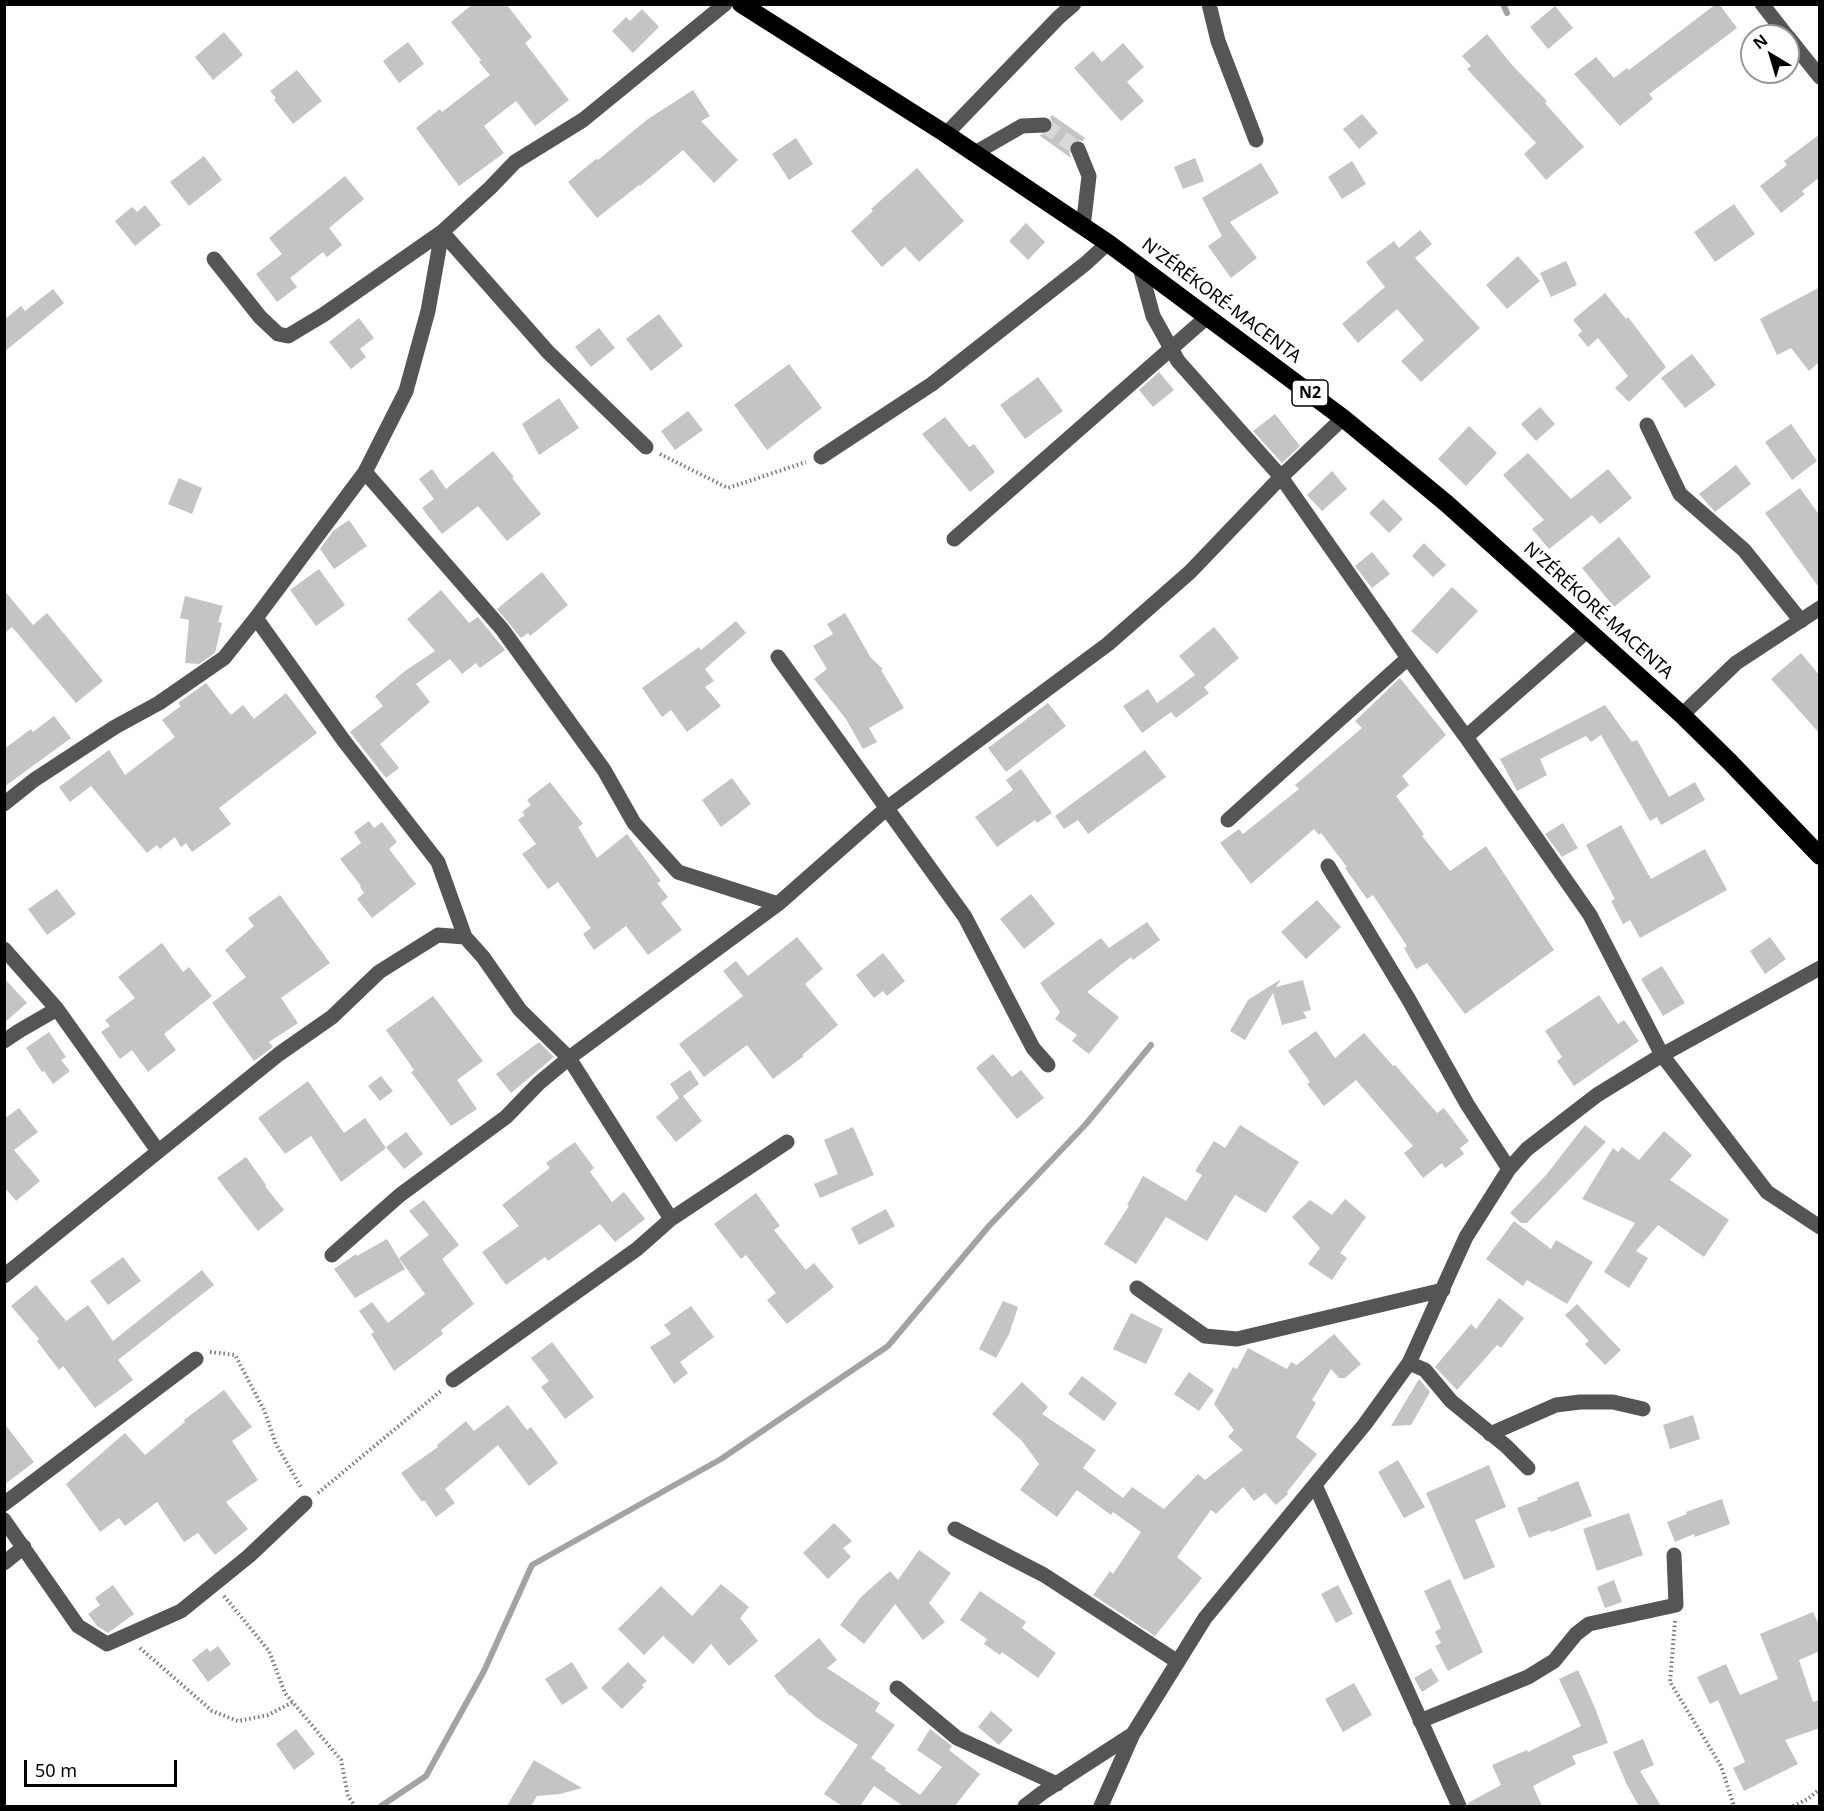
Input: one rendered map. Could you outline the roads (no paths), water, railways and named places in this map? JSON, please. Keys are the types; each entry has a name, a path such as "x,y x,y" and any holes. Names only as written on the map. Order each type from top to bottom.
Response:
{"highway":[{"name":"N'ZÉRÉKORÉ-MACENTA","path":"741,4 946,134 1108,243 1343,418 1446,503 1682,715 1820,856"}],"street":[{"path":"214,259 260,318 278,334 288,336 442,232 515,162 583,120 725,4"},
{"path":"946,134 1074,4"},
{"path":"1209,4 1218,41 1256,140"},
{"path":"1762,4 1777,24"},
{"path":"1800,48 1814,60 1820,77"},
{"path":"975,153 1022,126 1044,125"},
{"path":"1078,149 1089,176 1083,227"},
{"path":"442,232 548,352 646,447"},
{"path":"4,804 34,780 115,727 159,703 224,658 256,618 365,472 406,392 428,311 442,232"},
{"path":"821,457 932,384 1085,264 1108,243"},
{"path":"1140,267 1153,315 1178,362 1281,477 1466,737 1590,915 1662,1055 1767,1192 1820,1227"},
{"path":"954,539 1207,317"},
{"path":"332,1255 400,1195 506,1117 539,1083 569,1058 778,904 887,808 1108,644 1190,572 1281,477 1343,418"},
{"path":"1647,425 1680,494 1744,550 1801,621"},
{"path":"365,472 502,629 604,770 634,822 678,872 778,904"},
{"path":"1682,715 1736,663 1820,608"},
{"path":"256,618 344,741 438,862 465,937 483,957 520,1010 569,1058 671,1219"},
{"path":"1466,737 1588,630"},
{"path":"778,657 964,917 1033,1048 1048,1065"},
{"path":"1228,820 1408,658"},
{"path":"1328,866 1409,1000 1467,1104 1509,1169"},
{"path":"4,1275 279,1054 332,1017 379,972 438,935 465,937"},
{"path":"4,949 57,1009 158,1151"},
{"path":"1101,1806 1133,1734 1205,1618 1365,1424 1409,1363 1466,1238 1509,1169 1527,1149 1597,1095 1662,1055 1820,968"},
{"path":"4,1041 57,1009"},
{"path":"453,1380 637,1249 671,1219 787,1142"},
{"path":"1137,1288 1205,1336 1237,1339 1443,1290"},
{"path":"4,1504 196,1359"},
{"path":"1409,1363 1425,1370 1451,1401 1528,1468"},
{"path":"1490,1434 1556,1405 1613,1402 1643,1409"},
{"path":"1315,1485 1459,1806"},
{"path":"4,1520 78,1626 107,1644 182,1611 249,1556 305,1503"},
{"path":"955,1529 1044,1575 1178,1662"},
{"path":"4,1563 24,1547"},
{"path":"1420,1721 1528,1677 1554,1661 1576,1634 1589,1624 1676,1605 1674,1555"},
{"path":"897,1688 957,1738 1057,1784"},
{"path":"1025,1806 1133,1734"}],"waterway":[{"path":"1503,4 1507,13"},
{"path":"381,1806 426,1776 484,1671 532,1565 721,1459 888,1346 989,1226 1086,1124 1151,1045"}],"tunnel":[{"path":"1044,125 1078,149"}]}
